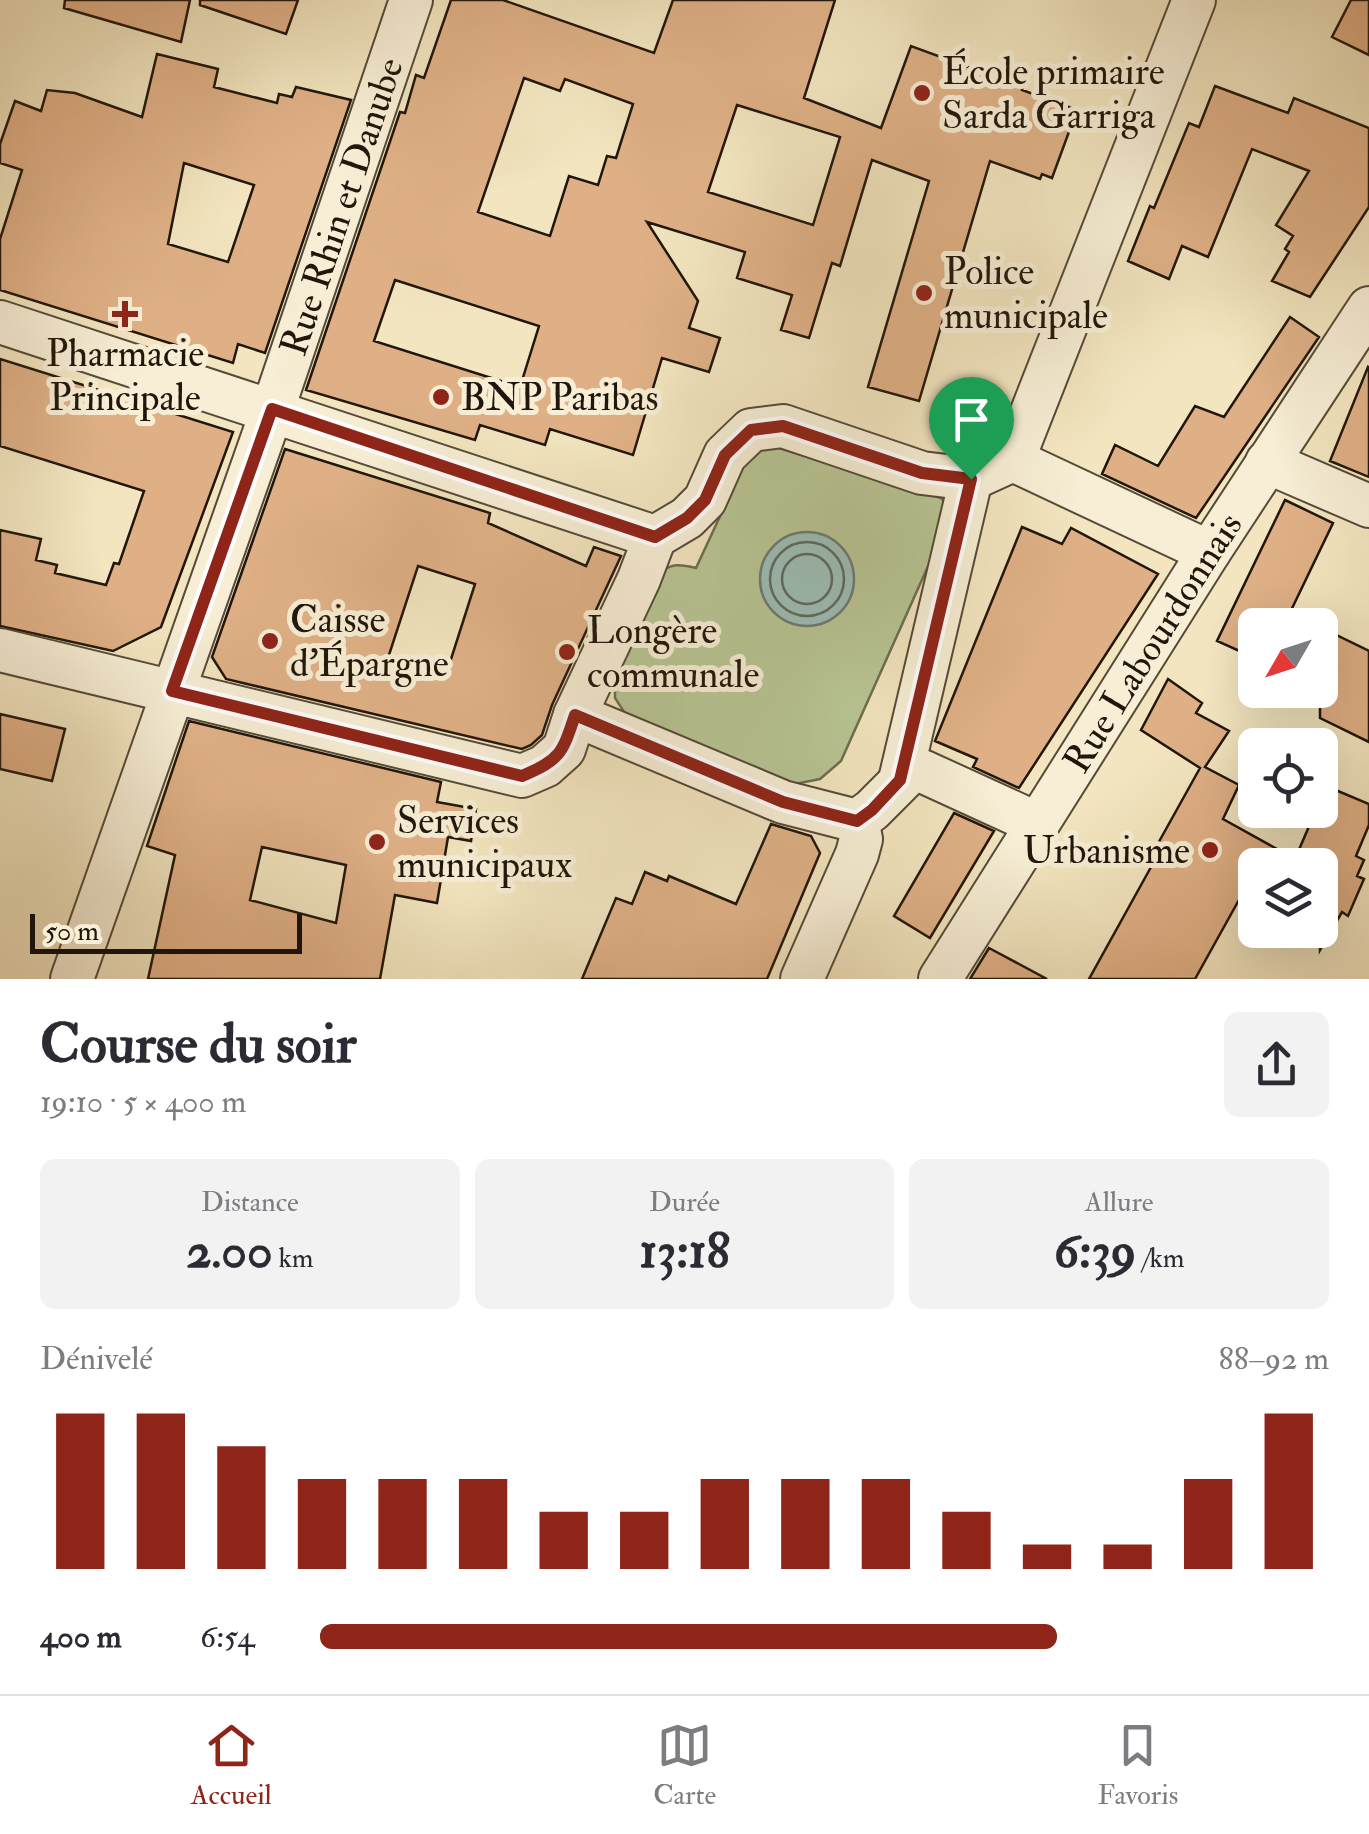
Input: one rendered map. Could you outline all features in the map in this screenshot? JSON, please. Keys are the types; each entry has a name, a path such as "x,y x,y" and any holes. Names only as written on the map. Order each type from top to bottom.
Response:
{"street":[{"name":"Rue Rhin et Danube","path":"72,979 411,0"},
{"path":"0,650 522,776 546,766 564,749 575,715 655,537 687,518 705,500 725,455 751,430 783,426 922,473 971,479 1013,460 1194,0"},
{"name":"Rue Labourdonnais","path":"940,979 1209,552 1369,308"},
{"path":"0,322 655,537"},
{"path":"1013,460 1209,552"},
{"path":"1267,462 1369,506"},
{"path":"900,780 971,479"},
{"path":"575,715 783,802 857,821"},
{"path":"857,821 910,772 922,771 1038,824"},
{"path":"802,979 857,854 857,821"}],"green space":[{"path":"769,445 941,498 950,517 841,761 820,779 790,785 628,718 615,698 615,670 659,573 676,565 696,568 748,456"}],"water":[{"path":"807,532 825,535 840,546 851,561 851,597 840,612 825,623 807,626 789,623 774,612 763,597 760,579 763,561 774,546 789,535"}],"building":[{"path":"65,0 190,0 181,42 64,8"},
{"path":"200,0 298,0 286,34 200,5"},
{"path":"451,0 503,0 654,53 673,0 835,0 804,98 881,128 911,46 1077,110 1052,178 1042,174 1040,179 990,161 919,401 868,387 929,181 872,160 840,266 832,263 809,338 781,330 792,295 737,278 745,252 647,222 698,301 689,328 720,338 709,372 662,358 633,455 550,429 545,445 480,425 475,440 306,390 400,112 405,113 416,75 424,78","holes":["524,78 560,91 565,79 633,104 616,158 607,156 598,185 569,176 550,236 478,212","737,105 840,137 813,225 708,192","395,280 539,326 520,387 374,341"]},
{"path":"1351,0 1369,0 1369,55 1332,37"},
{"path":"157,54 218,69 214,87 277,103 279,94 292,97 296,87 351,100 265,353 238,344 233,363 0,290 0,239 22,170 0,163 0,144 15,101 41,111 47,90 75,93 142,117","holes":["184,163 254,185 228,262 168,244"]},
{"path":"1215,86 1288,113 1294,98 1369,128 1369,207 1310,297 1272,281 1289,252 1285,249 1293,236 1276,225 1309,171 1252,149 1208,257 1182,246 1169,279 1128,261 1189,123 1199,127"},
{"path":"1290,317 1319,337 1196,518 1102,474 1115,445 1158,466 1195,406 1224,417"},
{"path":"0,359 233,432 161,627 113,651 0,626 0,530 41,539 36,560 57,565 55,573 106,585 114,563 119,564 144,491 0,446"},
{"path":"1369,368 1369,477 1330,461"},
{"path":"285,449 490,513 488,523 586,566 594,547 621,556 542,735 522,749 226,679 212,657","holes":["418,566 475,584 445,678 386,664"]},
{"path":"1285,500 1333,523 1292,608 1238,608 1238,650 1217,641"},
{"path":"1022,527 1062,544 1071,528 1158,574 1019,788 973,767 977,759 935,741"},
{"path":"1338,636 1369,651 1369,742 1320,718 1320,708 1338,708"},
{"path":"1168,679 1202,703 1196,713 1229,731 1205,767 1238,784 1223,819 1275,848 1238,848 1238,902 1195,979 1089,979 1200,768 1141,730"},
{"path":"0,714 65,729 52,781 0,769"},
{"path":"189,721 441,782 437,802 476,809 471,841 448,837 437,903 395,895 380,979 148,979 175,855 147,846","holes":["262,847 346,865 336,923 250,900"]},
{"path":"1338,791 1369,804 1369,825 1356,856 1364,860 1357,876 1364,879 1348,916 1342,912 1338,919 1338,848 1300,848 1308,828 1338,828"},
{"path":"954,813 994,831 930,938 894,916"},
{"path":"771,824 811,836 820,853 767,979 582,979 616,898 632,904 645,872 667,881 669,876 736,904"},
{"path":"989,948 1047,979 970,979"}],"place":[{"name":"École primaire Sarda Garriga","path":"922,93"},
{"name":"Police municipale","path":"924,293"},
{"name":"Pharmacie Principale","path":"125,314"},
{"name":"BNP Paribas","path":"441,397"},
{"name":"Caisse d'Épargne","path":"270,641"},
{"name":"Longère communale","path":"567,652"},
{"name":"Services municipaux","path":"377,842"},
{"name":"Urbanisme","path":"1210,850"}],"route":[{"path":"272,409 655,537 687,518 705,500 725,455 751,430 783,426 922,473 971,479 900,780 857,821 783,802 575,715 564,749 546,766 522,776 172,691 272,409"}]}
